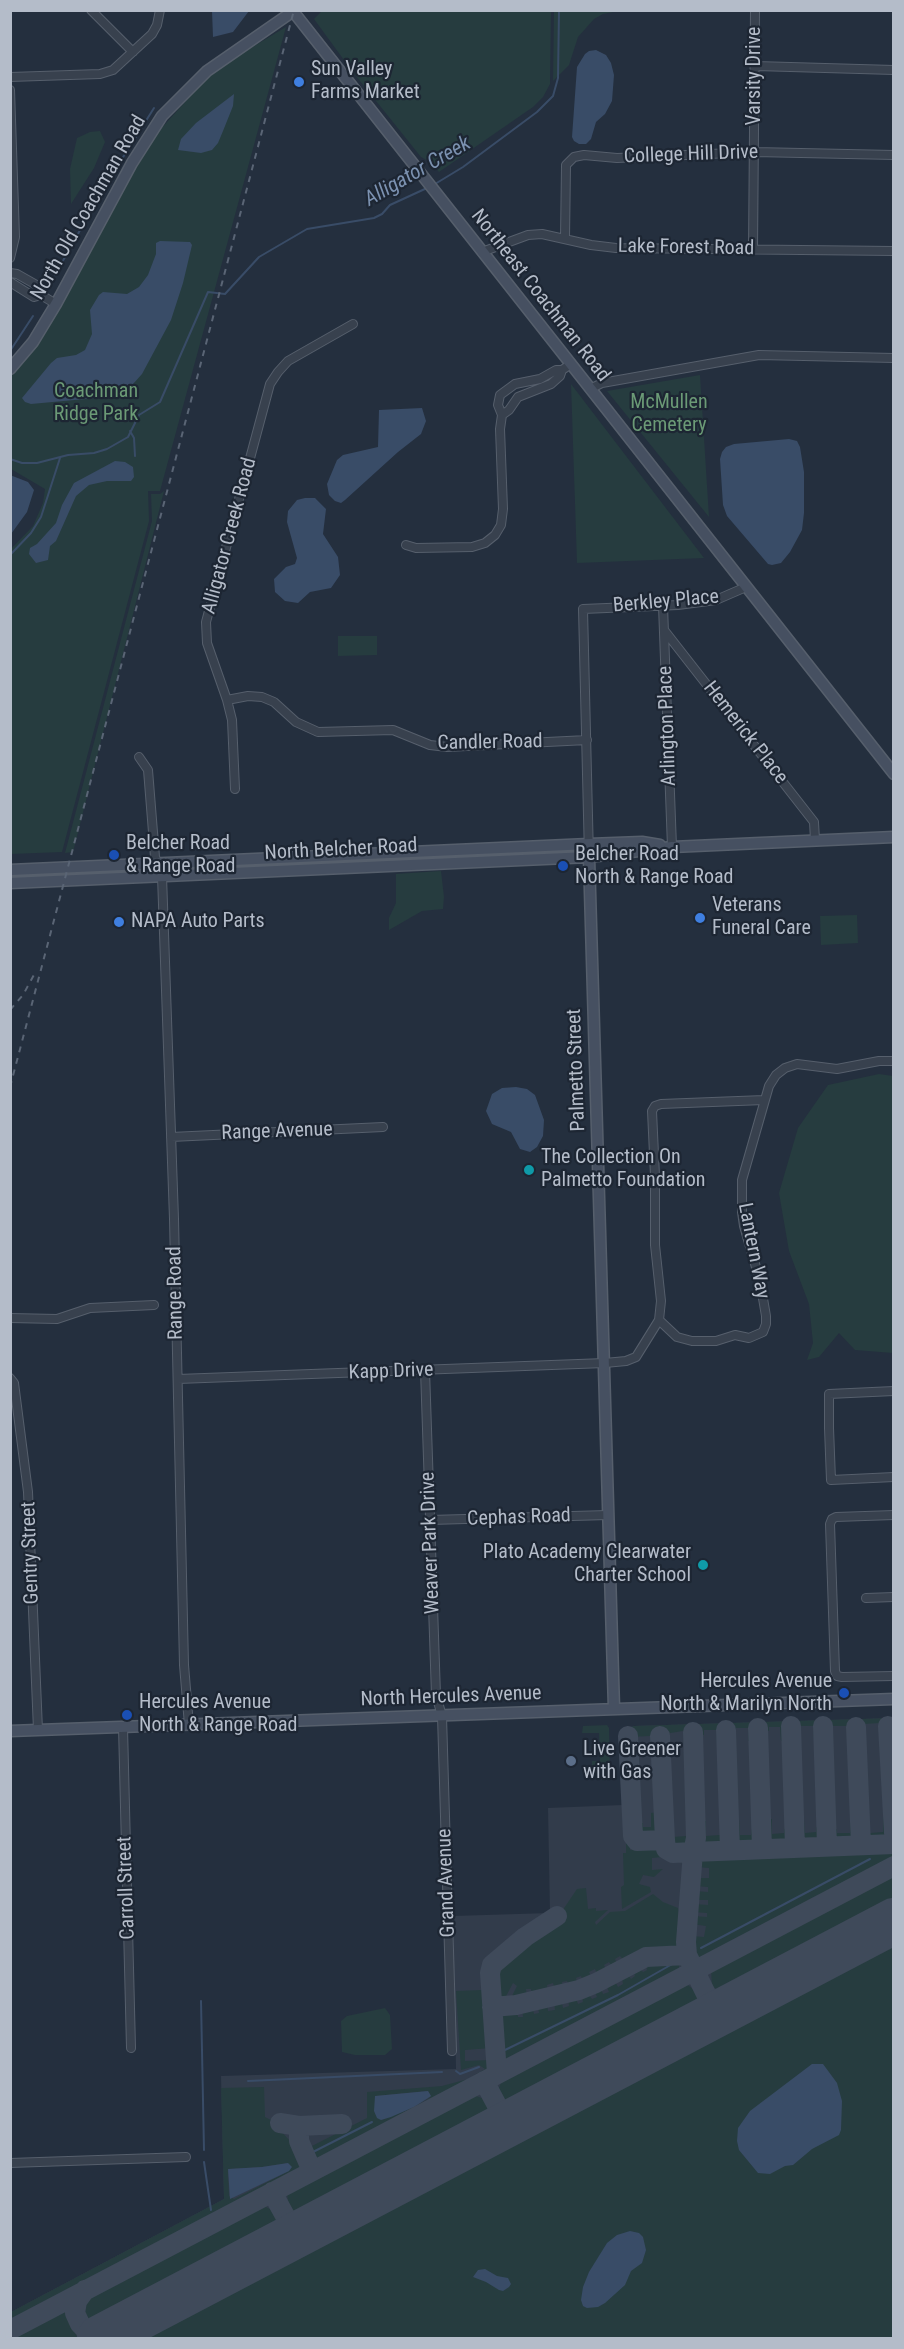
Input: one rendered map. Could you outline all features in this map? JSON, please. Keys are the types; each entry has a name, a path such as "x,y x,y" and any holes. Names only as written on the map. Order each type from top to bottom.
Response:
{"main road":[{"name":"Northeast Coachman Road","path":"294,11 482,252 566,367 590,389 894,774"},
{"name":"North Old Coachman Road","path":"10,369 33,342 56,304 132,163 162,116 207,71 294,11"},
{"name":"North Belcher Road","path":"10,883 589,857 672,847 893,837"},
{"name":"North Belcher Road","path":"10,870 589,843 642,842 672,847"},
{"name":"Palmetto Street","path":"589,857 614,1709"},
{"name":"North Hercules Avenue","path":"10,1731 894,1699"}],"street":[{"path":"91,10 133,52"},
{"path":"10,77 100,74 113,70 158,25 160,10"},
{"name":"Varsity Drive","path":"753,250 755,10"},
{"path":"756,66 894,70"},
{"path":"10,90 15,237 10,258"},
{"name":"College Hill Drive","path":"565,238 566,165 574,157 584,155 617,158 755,152 894,155"},
{"name":"Lake Forest Road","path":"482,252 528,235 542,234 616,248 894,250"},
{"path":"10,273 17,274 40,287 42,295 56,304"},
{"path":"10,282 34,297 42,295"},
{"name":"Alligator Creek Road","path":"235,789 232,720 207,643 206,622 270,384 288,361 352,324"},
{"path":"590,389 602,383 759,355 894,358"},
{"path":"406,545 416,548 472,547 485,543 495,535 501,525 503,510 500,395 511,386 540,379 566,367"},
{"path":"502,415 509,410 518,397 551,384 566,367"},
{"path":"511,386 518,397"},
{"name":"Berkley Place","path":"583,609 663,606 716,600 746,587"},
{"name":"Arlington Place","path":"663,606 672,847"},
{"name":"Palmetto Street","path":"583,609 589,857"},
{"name":"Hemerick Place","path":"664,630 814,822 815,840"},
{"name":"Candler Road","path":"227,700 248,696 262,697 274,702 296,722 318,732 393,730 429,745 449,747 587,741"},
{"name":"Range Road","path":"139,757 148,770 155,857 162,876 178,1379 184,1665 189,1725"},
{"name":"Lantern Way","path":"659,1320 677,1337 692,1341 716,1341 735,1335 749,1338 763,1332 766,1316 760,1281 742,1212 744,1170 764,1100 776,1075 785,1068 797,1064 837,1069 879,1061 894,1061"},
{"path":"659,1320 661,1301 655,1245 656,1176 652,1112 655,1106 661,1104 764,1100"},
{"name":"Range Avenue","path":"171,1137 383,1127"},
{"path":"10,1318 57,1319 90,1308 154,1305"},
{"name":"Kapp Drive","path":"178,1379 626,1361 636,1357 659,1320"},
{"name":"Weaver Park Drive","path":"425,1370 436,1695 442,1716"},
{"name":"Gentry Street","path":"10,1378 14,1383 28,1492 39,1730"},
{"path":"894,1391 829,1394 831,1480 894,1477"},
{"name":"Cephas Road","path":"430,1520 608,1515"},
{"path":"894,1515 836,1517 830,1524 837,1676 894,1676"},
{"path":"866,1598 894,1597"},
{"name":"Grand Avenue","path":"442,1716 452,2051"},
{"name":"Carroll Street","path":"123,1727 131,2048"},
{"path":"10,2163 186,2157"}],"shaded area":[{"path":"893,1718 893,1970 195,2338 11,2338 11,2312 224,2199 221,2076 456,2069 453,1916 550,1913 548,1808 623,1805 621,1739 633,1726"}],"green space":[{"path":"322,11 551,11 550,84 543,97 533,107 439,172 430,162 421,157 352,71 314,19"},
{"path":"554,11 618,11 603,14 594,19 578,37 569,65 553,81"},
{"name":"Coachman Ridge Park","path":"286,27 160,491 148,491 149,521 62,852 11,854 11,549 33,526 43,503 45,489 11,469 11,376 57,312 129,179 158,132 205,80 229,61"},
{"path":"100,131 105,142 94,168 71,204 70,169 77,138 90,132"},
{"name":"McMullen Cemetery","path":"700,375 709,517 607,391"},
{"path":"571,384 704,558 577,563"},
{"path":"164,491 73,852 65,853 152,521 151,494 160,494"},
{"path":"338,636 377,636 377,655 338,656"},
{"path":"441,871 443,909 422,911 389,930 389,918 396,903 396,874"},
{"path":"857,915 858,943 821,945 820,916"},
{"path":"879,1074 893,1076 893,1353 855,1350 839,1333 819,1357 807,1360 813,1343 809,1304 789,1251 779,1193 798,1128 828,1085"},
{"path":"893,1718 893,1727 891,1724 886,1724 884,1730 880,1730 879,1723 864,1724 866,1741 859,1739 859,1728 856,1725 847,1731 846,1726 832,1726 833,1742 827,1741 825,1726 820,1728 820,1738 814,1740 813,1726 801,1726 801,1730 795,1730 792,1725 789,1725 788,1738 781,1741 780,1727 769,1727 769,1731 762,1731 760,1727 755,1728 754,1741 748,1741 748,1728 736,1728 736,1732 725,1729 721,1744 717,1744 716,1730 704,1730 704,1735 691,1732 689,1745 684,1745 683,1731 658,1735 658,1745 651,1745 650,1736 626,1736 630,1838 625,1839 621,1739 633,1726"},
{"path":"607,1725 609,1728 610,1774 603,1781 602,1771 584,1772 584,1767 592,1766 592,1761 600,1761 599,1733 582,1733 583,1726"},
{"path":"659,1812 661,1837 642,1839 635,1832 635,1823 643,1823 643,1827 651,1827 651,1813"},
{"path":"883,1817 888,1819 889,1837 884,1842 867,1843 863,1837 863,1829 869,1828 870,1833 883,1832"},
{"path":"850,1818 856,1820 856,1839 852,1843 835,1844 830,1839 830,1829 837,1829 837,1833 850,1833"},
{"path":"766,1819 772,1819 772,1834 784,1833 784,1829 791,1829 791,1841 787,1845 770,1846 765,1841 764,1827 769,1827 764,1825"},
{"path":"804,1819 805,1833 816,1832 816,1827 824,1829 824,1839 819,1844 798,1843 797,1820"},
{"path":"733,1820 739,1820 740,1835 751,1835 752,1829 759,1830 759,1842 755,1846 737,1847 733,1844"},
{"path":"701,1821 706,1821 706,1836 720,1835 720,1831 727,1832 727,1843 723,1848 703,1849 698,1845"},
{"path":"672,1822 673,1837 687,1836 687,1831 693,1833 692,1844 688,1848 672,1849 667,1845 666,1824"},
{"path":"626,1843 630,1844 630,1850 635,1849 632,1844 649,1844 662,1853 662,1857 652,1858 652,1870 663,1869 654,1877 643,1875 639,1884 650,1887 651,1892 622,1909 623,1853 626,1853"},
{"path":"887,1848 891,1850 893,1858 891,1862 705,1960 698,1957 692,1950 691,1936 704,1937 706,1926 692,1924 692,1916 707,1917 707,1913 693,1912 693,1904 708,1905 708,1900 694,1900 694,1891 708,1892 708,1887 695,1886 696,1878 709,1878 709,1868 697,1867 701,1860 721,1854"},
{"path":"883,1877 893,1877 893,1908 726,1996 712,1986 711,1968"},
{"path":"586,1888 588,1909 608,1910 595,1922 596,1925 610,1912 625,1911 653,1894 663,1902 678,1908 683,1921 680,1950 650,1953 626,1963 620,1956 615,1959 619,1968 615,1970 609,1962 604,1965 608,1973 599,1978 595,1969 589,1972 593,1980 589,1983 584,1984 581,1976 576,1978 578,1987 570,1990 567,1981 562,1982 563,1991 556,1993 553,1983 547,1985 548,1995 533,1998 531,1989 526,1989 527,1999 509,2002 517,1986 513,1983 503,2002 495,2004 494,1976 500,1963 558,1917 577,1889"},
{"path":"893,1935 893,2338 126,2338 289,2253"},
{"path":"667,1958 680,1960 678,1973 515,2060 500,2056 496,2013 499,2010 517,2008 518,2017 523,2017 522,2007 532,2004 534,2014 539,2013 538,2003 547,2002 548,2011 555,2010 554,2000 561,1999 563,2008 569,2006 568,1997 575,1995 578,2004 583,2002 581,1993 586,1991 592,1999 597,1997 595,1988 600,1986 603,1994 609,1992 606,1984 611,1980 615,1981 618,1987 623,1984 621,1974 626,1972 631,1979 635,1976 632,1967 636,1965 643,1972 647,1970 645,1961"},
{"path":"684,1982 698,1993 698,2010 520,2104 509,2104 501,2098 498,2091 503,2077"},
{"path":"483,1990 488,1995 491,2048 465,2050 465,2061 492,2060 486,2075 324,2160 313,2159 308,2150 310,2147 367,2118 367,2092 442,2086 468,2079 485,2069 479,2065 461,2070 456,1991","holes":["428,2091 431,2096 414,2107 381,2120 375,2096"]},
{"path":"385,2008 390,2015 392,2049 385,2055 355,2055 342,2052 341,2021 347,2016"},
{"path":"264,2087 265,2117 271,2120 290,2141 301,2160 300,2172 11,2325 11,2312 224,2199 221,2088","holes":["288,2163 289,2171 234,2199 229,2196 228,2169"]},
{"path":"470,2094 485,2099 488,2116 485,2122 308,2216 300,2216 290,2210 287,2195 290,2188"},
{"path":"260,2204 270,2209 276,2218 272,2234 103,2323 90,2322 84,2315 82,2304 88,2295"},
{"path":"69,2305 69,2319 77,2337 11,2338 11,2336"}],"water":[{"path":"212,10 249,11 233,32 213,37"},
{"path":"596,50 606,55 611,63 614,75 612,101 605,114 596,122 591,139 586,144 579,144 572,137 577,67 585,54"},
{"path":"234,94 233,106 218,143 212,150 201,153 178,150 181,139 196,123"},
{"path":"160,241 190,242 192,245 171,320 142,374 124,394 118,396 31,404 25,402 22,398 51,363 57,358 76,355 85,350 92,334 90,310 99,295 103,292 127,294 139,287 148,275 156,254 156,243"},
{"path":"422,408 426,421 421,434 341,503 329,495 327,484 337,460 343,455 378,447 379,410"},
{"path":"789,439 797,441 800,447 804,472 802,530 781,563 772,565 768,564 727,516 723,505 720,459 726,447 734,444"},
{"path":"115,461 125,462 133,467 134,477 131,481 107,481 89,485 76,496 56,541 50,546 48,560 36,563 29,554 30,548 37,544 56,523 62,505 74,483"},
{"path":"10,475 28,482 34,490 27,512 11,534"},
{"path":"315,498 326,509 323,534 338,557 340,575 331,588 310,592 298,603 285,601 275,592 274,579 286,567 295,564 297,558 287,522 288,511 297,500"},
{"path":"502,1088 527,1089 535,1095 544,1120 543,1136 537,1147 530,1152 520,1149 511,1132 492,1124 486,1111 492,1094"},
{"path":"812,2064 823,2064 837,2083 842,2101 839,2135 812,2149 793,2165 785,2166 770,2174 758,2173 739,2150 738,2128 750,2111"},
{"path":"428,2091 431,2096 414,2107 381,2120 377,2118 374,2111 375,2096"},
{"path":"288,2163 292,2167 289,2171 230,2199 228,2169"},
{"path":"630,2231 639,2233 643,2237 646,2250 642,2263 631,2271 625,2285 605,2303 598,2307 583,2306 581,2300 583,2287 589,2272 607,2243 617,2235"},
{"path":"485,2269 497,2276 508,2278 511,2284 503,2291 473,2277 478,2270"}],"waterway":[{"name":"Alligator Creek","path":"435,184 463,167 537,112 553,96 558,78 559,10"},
{"path":"55,275 103,189 154,108"},
{"name":"Alligator Creek","path":"10,459 22,463 37,463 68,455 94,453 107,449 128,437 139,415 160,402 208,292 225,294 259,257 307,229 374,218 382,214 390,205 427,188"},
{"path":"10,351 33,316"},
{"path":"130,431 134,438 135,456"},
{"name":"Alligator Creek","path":"10,555 31,533 41,517 60,458"},
{"path":"701,1948 870,1859"},
{"path":"505,2050 618,1995 674,1963"},
{"path":"201,2001 204,2150"},
{"path":"456,2071 460,2074 479,2067"},
{"path":"248,2081 442,2072"},
{"path":"313,2152 372,2122"},
{"path":"204,2162 211,2210"}],"taxiway":[{"path":"791,1726 795,1847"},
{"path":"823,1726 827,1846"},
{"path":"888,1726 894,1833"},
{"path":"856,1727 861,1845"},
{"path":"758,1728 762,1849"},
{"path":"726,1730 730,1850"},
{"path":"628,1736 633,1836 637,1841 665,1840 666,1849 673,1853 693,1852 696,1838 693,1732"},
{"path":"660,1736 665,1840"},
{"path":"700,2023 707,2011 709,2000 687,1955 686,1942 693,1852 894,1844"},
{"path":"10,2330 894,1866"},
{"path":"497,2074 490,1973 492,1965 525,1937 557,1916"},
{"path":"492,2007 516,2005 579,1990 646,1957 687,1955"},
{"path":"484,2081 507,2124"},
{"path":"280,2123 299,2126"},
{"path":"312,2171 299,2141 299,2126 342,2124"},
{"path":"272,2192 296,2236"},
{"path":"85,2290 77,2301 75,2313 80,2324 87,2331 96,2334 110,2333"}],"runway":[{"path":"100,2338 894,1921"}],"railway":[{"path":"10,1087 294,10"},
{"path":"10,1010 23,995 35,973"}],"place":[{"name":"Sun Valley Farms Market","path":"299,82"},
{"name":"Belcher Road & Range Road","path":"114,855"},
{"name":"Belcher Road North & Range Road","path":"563,866"},
{"name":"Veterans Funeral Care","path":"700,918"},
{"name":"NAPA Auto Parts","path":"119,922"},
{"name":"The Collection On Palmetto Foundation","path":"529,1170"},
{"name":"Plato Academy Clearwater Charter School","path":"703,1565"},
{"name":"Hercules Avenue North & Marilyn North","path":"844,1693"},
{"name":"Hercules Avenue North & Range Road","path":"127,1715"},
{"name":"Live Greener with Gas","path":"571,1761"}]}
